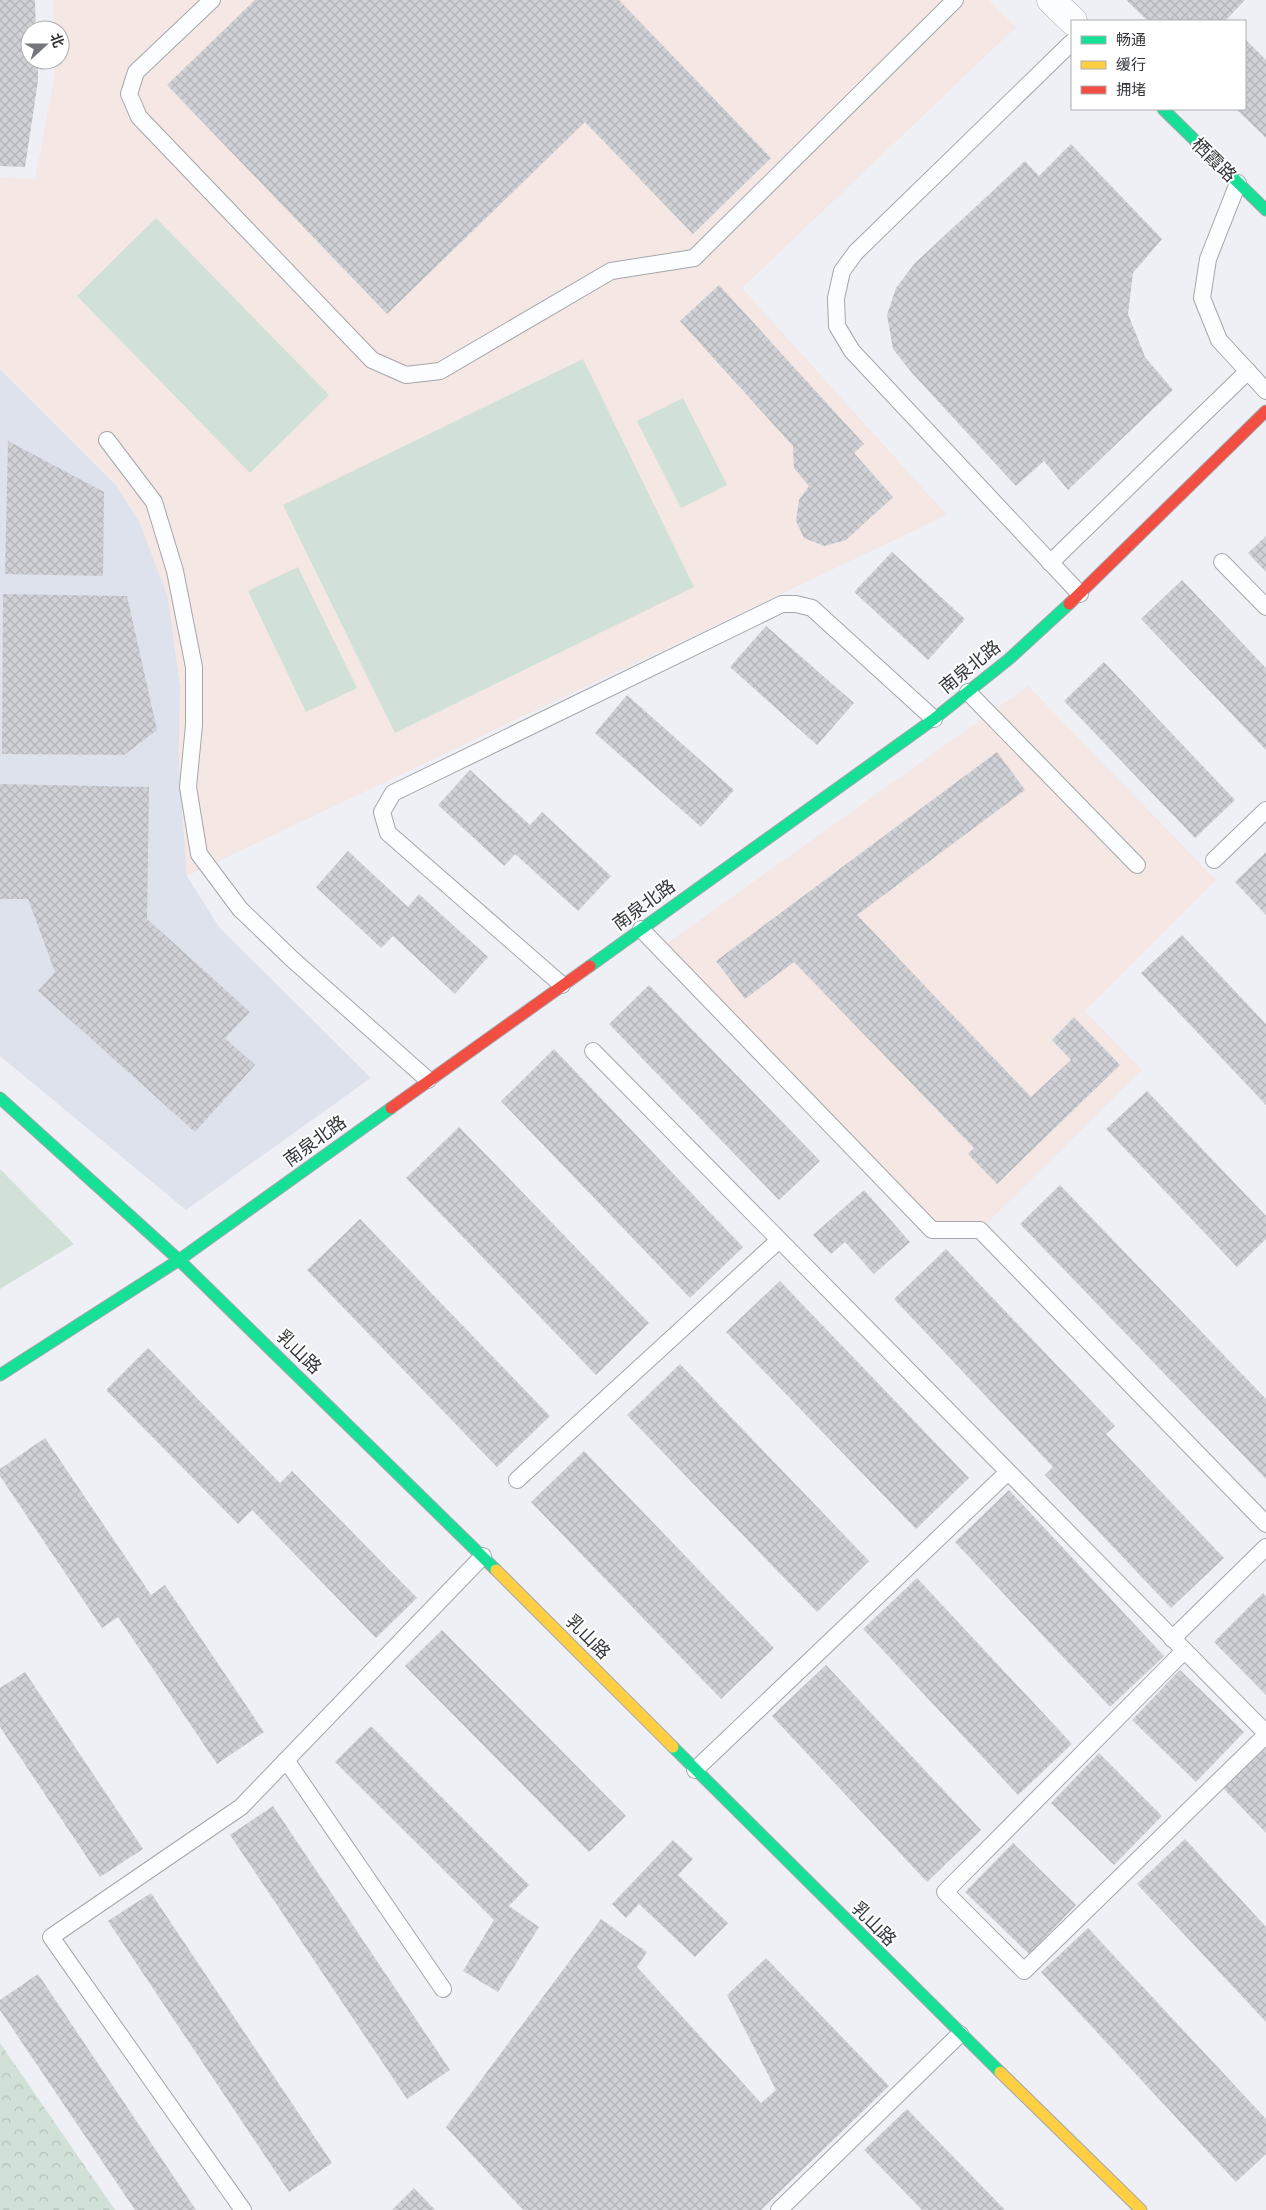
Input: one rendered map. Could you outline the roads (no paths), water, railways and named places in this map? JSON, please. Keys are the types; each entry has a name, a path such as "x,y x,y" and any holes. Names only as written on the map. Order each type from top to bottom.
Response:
{"street":[{"path":"1052,0 1072,20"},
{"name":"栖霞路","path":"1163,110 1266,210"},
{"name":"南泉北路","path":"0,1375 179,1260 934,719 1009,659 1080,594 1266,411"},
{"name":"乳山路","path":"0,1098 179,1260 483,1556 960,2034 1141,2210"}],"lane":[{"path":"212,0 136,72 129,94 140,117 372,360 406,375 440,371 611,271 694,258 955,0"},
{"path":"1071,43 856,252 842,271 836,298 836,326 852,351 1080,594"},
{"path":"1238,183 1208,260 1202,298 1218,340 1266,391"},
{"path":"1050,563 1248,371"},
{"path":"107,440 154,502 175,571 194,667 194,725 188,787 199,854 240,909 292,959 428,1080"},
{"path":"1222,562 1266,607"},
{"path":"562,986 388,833 382,812 393,793 782,604 796,604 812,608 934,719"},
{"path":"968,692 1137,865"},
{"path":"1214,860 1266,810"},
{"path":"640,929 932,1230 980,1230 1266,1524"},
{"path":"593,1051 1266,1734 1024,1971 945,1892 1184,1652"},
{"path":"517,1480 779,1240"},
{"path":"695,1770 1008,1472"},
{"path":"1172,1639 1263,1554"},
{"path":"243,2210 51,1937 241,1807 483,1556"},
{"path":"286,1760 443,1989"},
{"path":"779,2210 960,2034"}]}
